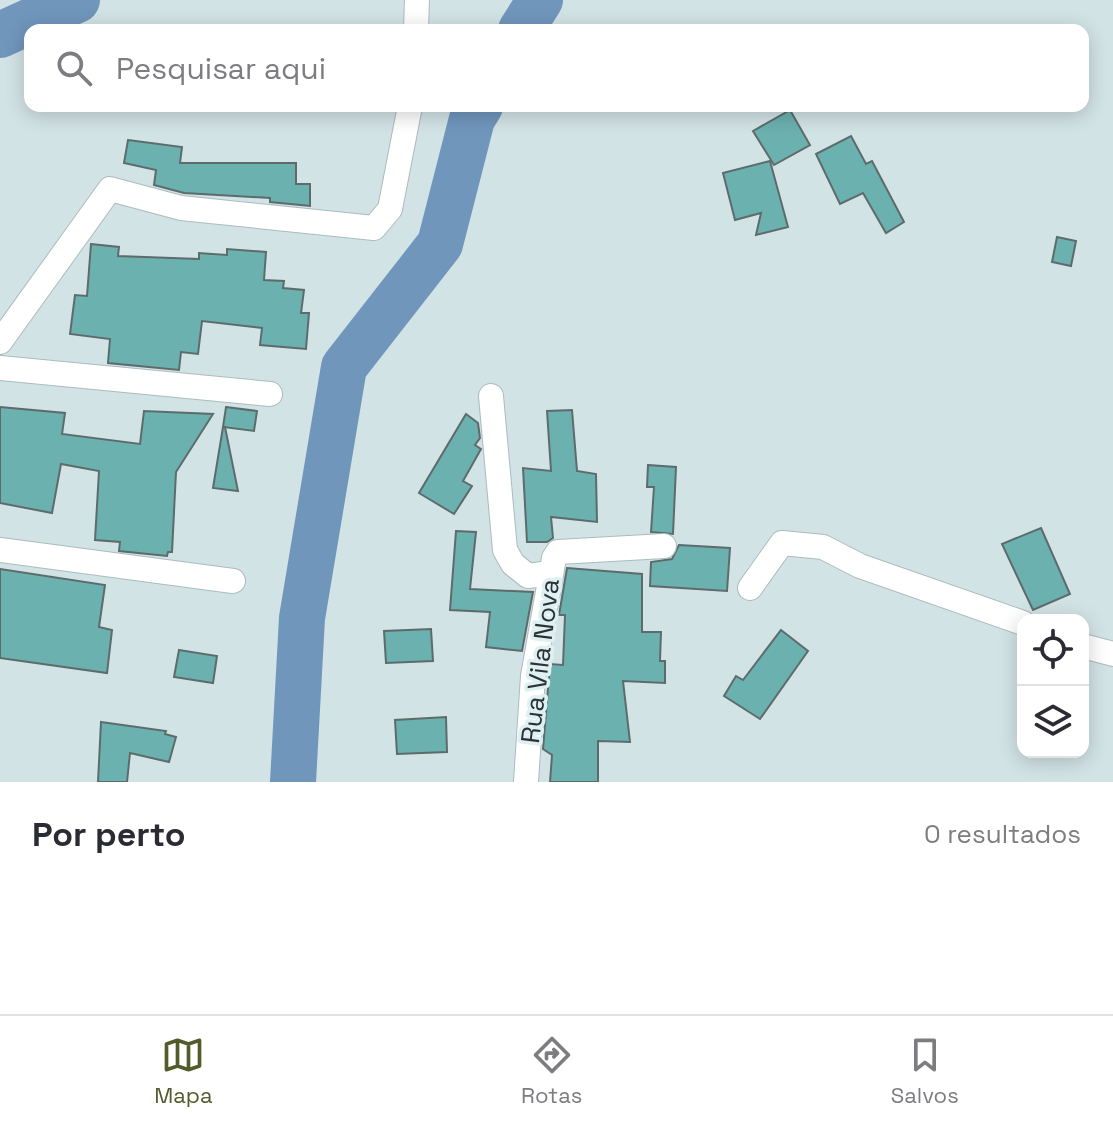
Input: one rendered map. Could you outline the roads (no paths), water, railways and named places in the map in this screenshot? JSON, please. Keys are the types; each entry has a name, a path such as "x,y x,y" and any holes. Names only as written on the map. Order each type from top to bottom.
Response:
{"street":[{"path":"416,24 417,0"},
{"path":"0,342 110,189 181,208 374,228 390,209 409,112"},
{"path":"0,368 270,394"},
{"path":"491,396 505,550 513,564 528,576 550,573"},
{"path":"750,588 782,543 823,547 860,566 1017,621"},
{"name":"Rua Vila Nova","path":"526,782 533,676 550,573 558,552 664,546"},
{"path":"0,550 233,581"},
{"path":"1089,648 1113,654"}],"waterway":[{"path":"24,24 77,0"},
{"path":"525,24 540,0"},
{"path":"0,35 24,24"},
{"path":"293,782 302,618 344,367 440,244 476,112"}]}
